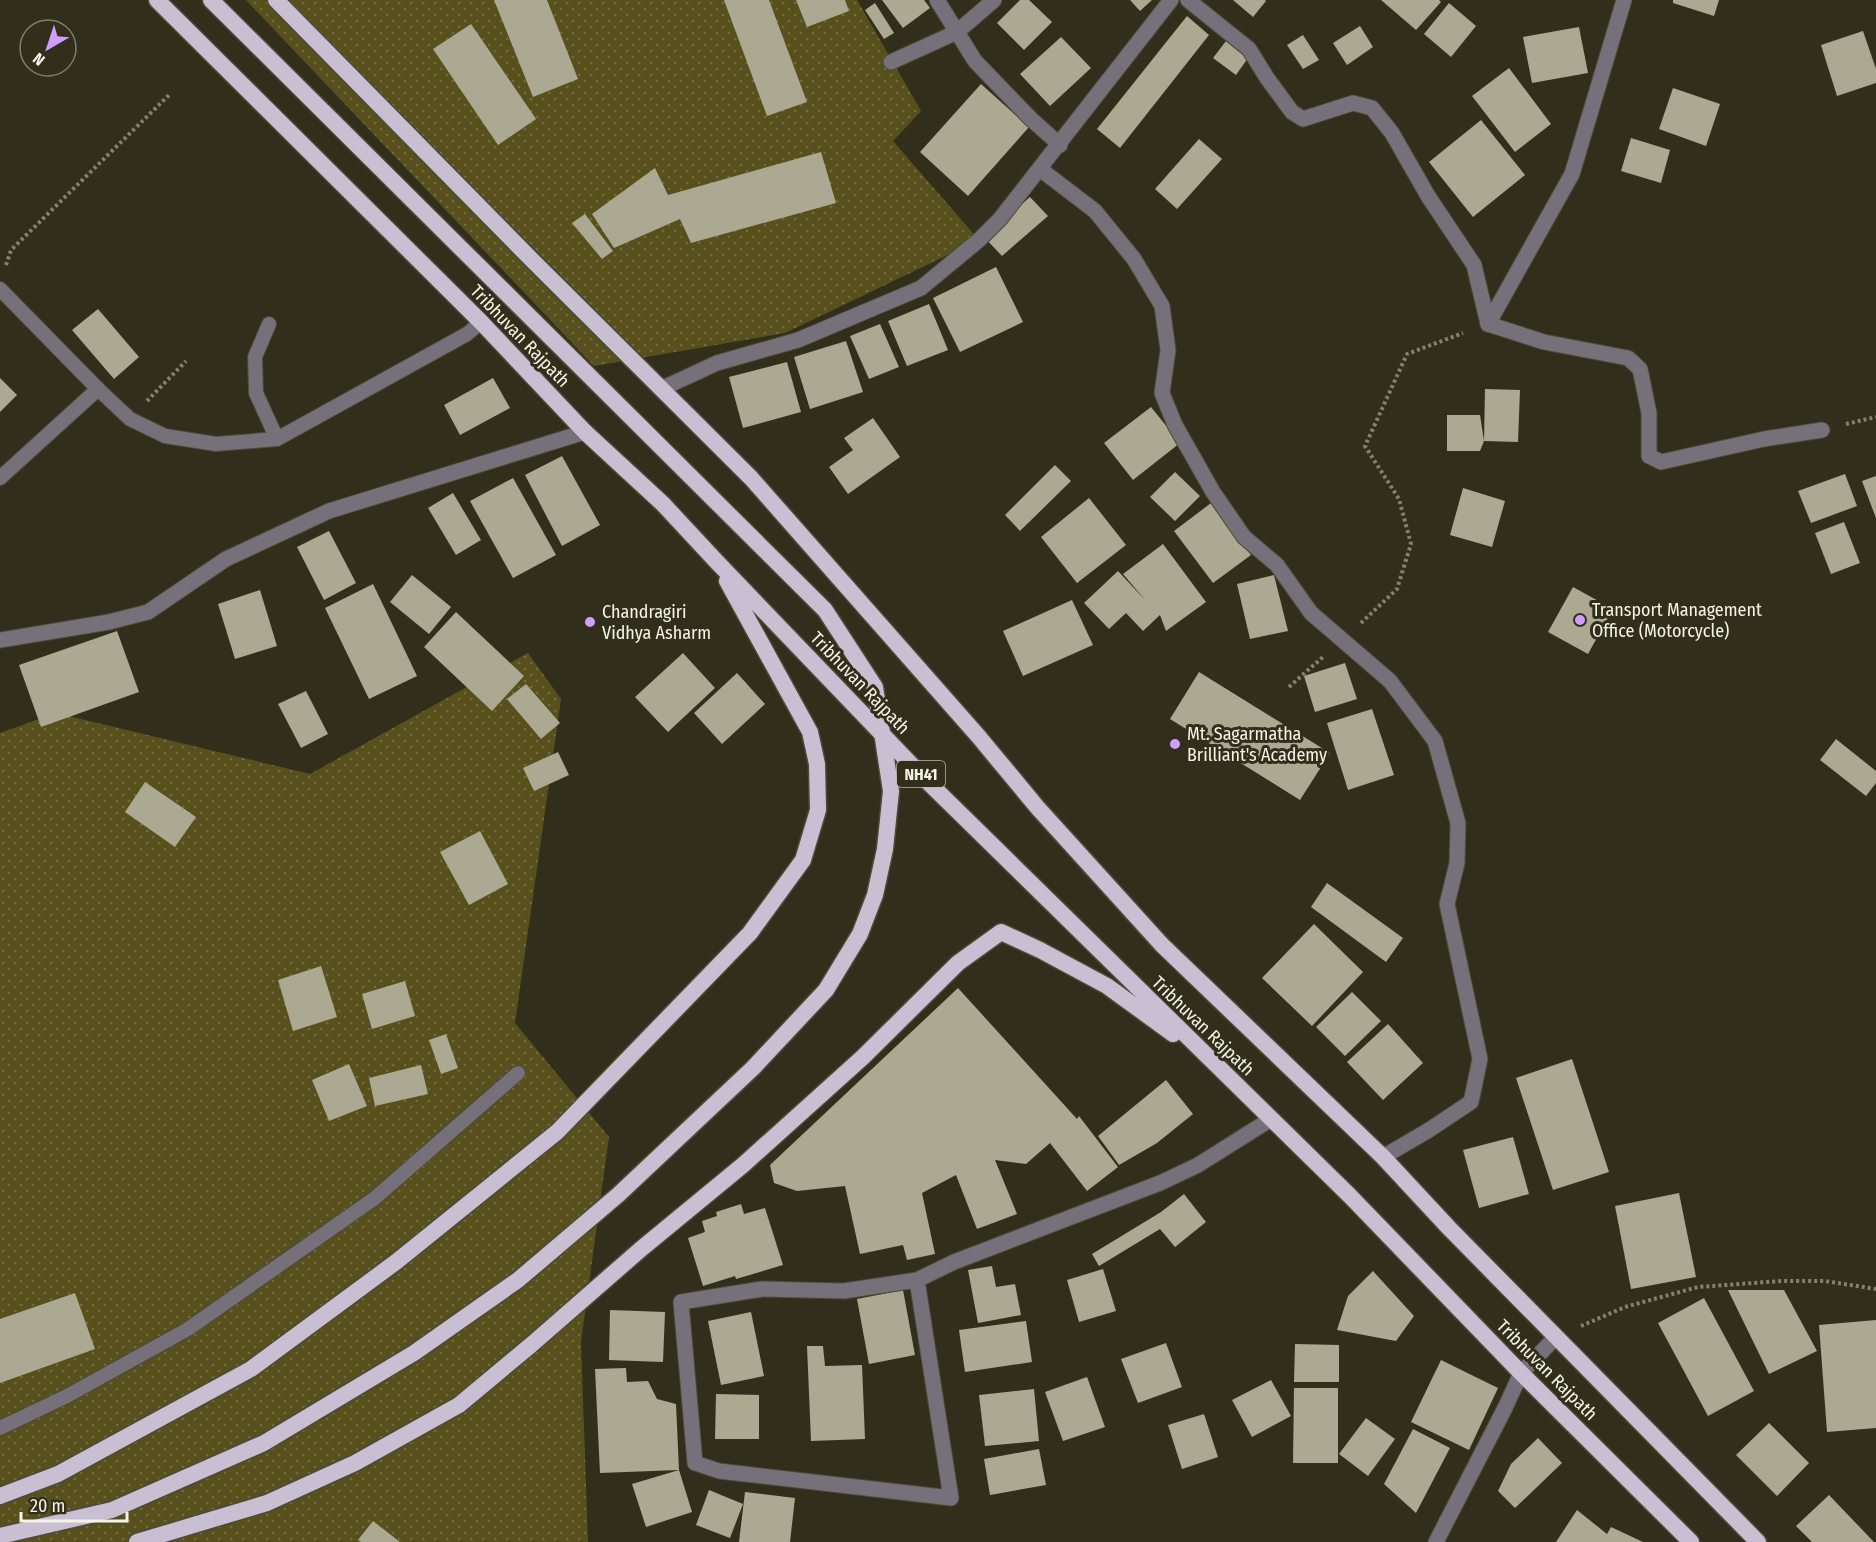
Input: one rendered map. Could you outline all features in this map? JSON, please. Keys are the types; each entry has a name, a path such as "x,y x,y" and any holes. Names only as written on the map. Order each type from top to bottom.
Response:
{"highway":[{"name":"Tribhuvan Rajpath","path":"157,0 482,322 585,432 663,504 929,783 1350,1196 1521,1373 1691,1542"},
{"path":"0,1536 112,1510 264,1443 414,1353 518,1280 618,1195 736,1084 826,990 860,934 875,895 885,849 891,791 875,687 825,610 211,0"},
{"name":"Tribhuvan Rajpath","path":"276,0 554,282 751,477 979,736 1037,807 1162,945 1383,1157 1449,1228 1758,1542"},
{"path":"0,1496 58,1474 251,1369 396,1262 557,1132 750,933 803,860 818,810 817,764 810,732 716,561"},
{"path":"137,1542 267,1503 356,1463 459,1405 743,1165 863,1057 958,963 1001,932 1107,986 1210,1060"}],"street":[{"path":"937,0 975,61 1031,119 1060,145"},
{"path":"891,62 957,32 994,0"},
{"path":"663,388 717,363 798,340 921,288 979,240 1000,219 1171,0"},
{"path":"1188,0 1249,50 1292,112 1304,118 1353,103 1372,108 1392,134 1428,196 1474,265 1488,324"},
{"path":"1488,324 1572,174 1624,0"},
{"path":"1040,169 1095,211 1134,259 1162,306 1168,350 1162,393 1175,424 1213,492 1244,537 1278,565 1311,613 1390,681 1435,741 1458,823 1457,863 1447,904 1480,1059 1471,1102 1383,1157"},
{"path":"1488,324 1544,342 1628,358 1640,369 1649,413 1649,456 1661,462 1764,439 1822,430"},
{"path":"0,640 109,622 148,612 226,559 329,511 585,432"},
{"path":"917,1280 951,1498 719,1471 695,1463 681,1302 762,1289 844,1291 917,1280 954,1262 1160,1183 1198,1166 1271,1119"},
{"path":"1436,1542 1521,1373 1556,1337"}],"lane":[{"path":"0,289 130,419 165,436 191,442 216,444 277,439 467,334 482,322"},
{"path":"269,324 255,357 256,393 277,439"},
{"path":"0,478 98,389"},
{"path":"0,1428 67,1396 197,1323 366,1205 518,1073"}],"path":[{"path":"4,272 11,250 169,95"},
{"path":"1289,687 1342,641 1396,589 1411,544 1399,499 1365,446 1407,354 1488,324"},
{"path":"130,419 186,361"},
{"path":"1556,1337 1625,1307 1698,1287 1781,1281 1825,1281 1876,1289"}],"shaded area":[{"path":"246,0 857,0 921,111 893,141 979,240 785,333 594,366"},
{"path":"528,653 561,699 515,1023 609,1137 581,1342 588,1542 0,1542 0,733 56,713 310,774"}],"building":[{"path":"494,0 547,0 578,79 533,97"},
{"path":"724,0 769,0 807,102 767,116"},
{"path":"796,0 845,0 849,11 807,27"},
{"path":"882,0 924,0 930,8 903,28"},
{"path":"1020,0 1029,0 1052,22 1024,50 997,23"},
{"path":"1130,0 1152,0 1140,11"},
{"path":"1233,0 1265,0 1266,1 1253,17"},
{"path":"1381,0 1439,0 1441,2 1416,30"},
{"path":"1673,0 1719,0 1714,16 1673,3"},
{"path":"875,3 894,33 884,39 865,10"},
{"path":"1449,3 1476,26 1451,57 1424,34"},
{"path":"1187,16 1209,35 1120,148 1097,129"},
{"path":"471,24 536,119 498,145 433,49"},
{"path":"1360,26 1373,47 1347,65 1333,43"},
{"path":"1579,27 1588,73 1532,83 1523,37"},
{"path":"1863,31 1876,69 1876,83 1837,96 1821,45"},
{"path":"1303,35 1319,60 1303,69 1287,45"},
{"path":"1061,37 1091,68 1050,106 1020,74"},
{"path":"1226,41 1248,58 1236,75 1213,58"},
{"path":"1509,68 1551,124 1515,152 1472,96"},
{"path":"981,84 1029,127 968,196 920,152"},
{"path":"1673,88 1720,104 1706,146 1659,129"},
{"path":"1481,120 1525,175 1473,217 1429,162"},
{"path":"1631,138 1670,150 1661,183 1621,171"},
{"path":"1199,139 1222,159 1177,209 1155,189"},
{"path":"821,152 836,203 691,243 680,219 614,248 592,214 655,168 668,195"},
{"path":"1030,197 1048,216 1002,256 984,237"},
{"path":"585,214 613,251 602,259 572,223"},
{"path":"996,267 1023,322 960,352 933,298"},
{"path":"929,304 948,350 907,366 888,321"},
{"path":"98,309 139,357 114,379 72,330"},
{"path":"880,324 899,367 869,379 850,336"},
{"path":"846,341 863,392 810,409 794,357"},
{"path":"787,362 801,412 743,428 729,377"},
{"path":"0,378 17,395 0,412"},
{"path":"493,378 510,408 460,435 444,405"},
{"path":"1485,389 1520,390 1518,442 1484,441"},
{"path":"1151,407 1180,443 1133,480 1104,443"},
{"path":"1447,415 1480,415 1484,441 1480,451 1447,451"},
{"path":"873,418 900,457 848,494 829,467 853,450 844,438"},
{"path":"562,456 600,525 562,546 525,475"},
{"path":"1055,465 1071,481 1020,531 1005,515"},
{"path":"1175,472 1200,496 1175,521 1150,497"},
{"path":"1845,474 1857,506 1811,523 1798,491"},
{"path":"1876,476 1876,518 1862,481"},
{"path":"513,478 556,555 513,578 470,501"},
{"path":"1463,488 1505,501 1492,547 1450,535"},
{"path":"453,493 481,540 456,555 428,508"},
{"path":"1089,498 1126,545 1077,583 1041,537"},
{"path":"1211,503 1251,555 1213,583 1174,531"},
{"path":"1844,522 1860,563 1831,574 1815,533"},
{"path":"329,531 356,583 324,600 297,547"},
{"path":"1163,544 1206,602 1166,631 1160,615 1143,631 1126,613 1109,629 1084,603 1118,571 1146,601 1123,574"},
{"path":"412,575 451,607 429,634 390,602"},
{"path":"1274,575 1288,631 1250,639 1237,584"},
{"path":"373,584 417,676 369,699 325,608"},
{"name":"Transport Management Office (Motorcycle)","path":"1573,587 1613,609 1588,654 1548,632"},
{"path":"260,590 277,646 235,659 218,604"},
{"path":"1072,600 1093,645 1023,676 1003,631"},
{"path":"456,612 524,676 492,711 424,647"},
{"path":"117,631 139,692 41,727 19,665"},
{"path":"683,653 715,688 668,732 635,697"},
{"path":"1345,663 1357,699 1315,712 1304,676"},
{"path":"1199,672 1330,753 1300,800 1170,719"},
{"path":"737,673 765,704 722,744 694,713"},
{"path":"526,684 560,723 541,739 507,699"},
{"path":"306,691 328,734 301,748 278,704"},
{"path":"1372,709 1394,775 1348,790 1327,723"},
{"path":"1836,739 1876,771 1876,783 1866,796 1820,760"},
{"path":"558,752 569,775 534,791 523,768"},
{"path":"145,782 196,817 175,847 125,812"},
{"path":"480,831 508,884 469,905 440,852"},
{"path":"1327,883 1403,938 1386,962 1311,907"},
{"path":"1314,924 1363,972 1312,1026 1262,978"},
{"path":"321,966 337,1017 293,1031 278,980"},
{"path":"405,981 415,1016 372,1029 362,994"},
{"path":"958,988 1077,1119 1079,1116 1118,1167 1087,1191 1050,1143 1026,1164 995,1160 1017,1214 977,1229 956,1175 922,1193 935,1254 907,1260 903,1245 860,1254 845,1186 797,1191 774,1183 770,1165"},
{"path":"1352,992 1381,1021 1345,1056 1316,1027"},
{"path":"1388,1024 1423,1063 1383,1100 1347,1062"},
{"path":"446,1034 458,1068 441,1074 429,1040"},
{"path":"1572,1059 1609,1172 1553,1190 1516,1078"},
{"path":"349,1064 367,1106 329,1121 312,1080"},
{"path":"421,1065 428,1094 375,1106 369,1078"},
{"path":"1166,1080 1193,1114 1157,1143 1119,1165 1098,1136"},
{"path":"1513,1137 1529,1194 1479,1208 1463,1150"},
{"path":"1679,1193 1696,1277 1631,1289 1615,1206"},
{"path":"1184,1194 1206,1222 1175,1247 1160,1229 1099,1266 1092,1254 1161,1212"},
{"path":"741,1204 744,1214 765,1208 783,1265 703,1286 688,1238 705,1232 702,1221 717,1216 716,1212"},
{"path":"992,1266 996,1287 1015,1284 1021,1315 978,1323 968,1270"},
{"path":"1103,1269 1116,1311 1079,1322 1067,1280"},
{"path":"1373,1271 1414,1316 1396,1341 1337,1330 1348,1296"},
{"path":"903,1290 915,1355 869,1364 857,1299"},
{"path":"1728,1290 1784,1290 1817,1351 1769,1374"},
{"path":"75,1293 95,1349 0,1383 0,1319"},
{"path":"1704,1298 1754,1391 1708,1416 1658,1323"},
{"path":"610,1310 665,1312 663,1362 609,1360"},
{"path":"751,1312 764,1376 721,1385 708,1321"},
{"path":"1876,1320 1876,1428 1827,1432 1819,1325"},
{"path":"1026,1321 1032,1362 965,1372 959,1330"},
{"path":"1166,1343 1182,1387 1138,1403 1121,1359"},
{"path":"1295,1344 1339,1345 1339,1382 1294,1382"},
{"path":"807,1346 823,1346 825,1366 862,1365 865,1439 811,1441"},
{"path":"1441,1360 1498,1388 1469,1450 1411,1422"},
{"path":"626,1368 627,1382 648,1381 657,1399 676,1404 679,1470 600,1473 595,1369"},
{"path":"1087,1377 1105,1427 1063,1441 1045,1392"},
{"path":"1271,1380 1291,1416 1252,1437 1232,1400"},
{"path":"1294,1388 1338,1388 1338,1463 1293,1463"},
{"path":"1034,1389 1039,1441 985,1446 979,1395"},
{"path":"716,1394 759,1395 759,1439 715,1439"},
{"path":"1204,1414 1218,1457 1182,1469 1168,1425"},
{"path":"1366,1418 1395,1439 1368,1476 1339,1454"},
{"path":"1769,1423 1809,1463 1777,1496 1736,1455"},
{"path":"1413,1429 1450,1448 1416,1513 1384,1484"},
{"path":"1538,1438 1562,1463 1515,1508 1498,1491 1511,1464"},
{"path":"1039,1449 1046,1485 990,1495 984,1459"},
{"path":"679,1470 692,1512 646,1527 632,1484"},
{"path":"709,1490 743,1504 730,1538 696,1525"},
{"path":"745,1492 795,1498 790,1542 739,1542"},
{"path":"1829,1495 1874,1542 1812,1542 1796,1526"},
{"path":"1577,1510 1607,1534 1611,1527 1643,1542 1556,1542"},
{"path":"373,1521 400,1542 361,1542 358,1540"}],"place":[{"name":"Transport Management Office (Motorcycle)","path":"1580,620"},
{"name":"Chandragiri Vidhya Asharm","path":"590,622"},
{"name":"Mt. Sagarmatha Brilliant's Academy","path":"1175,744"}]}
